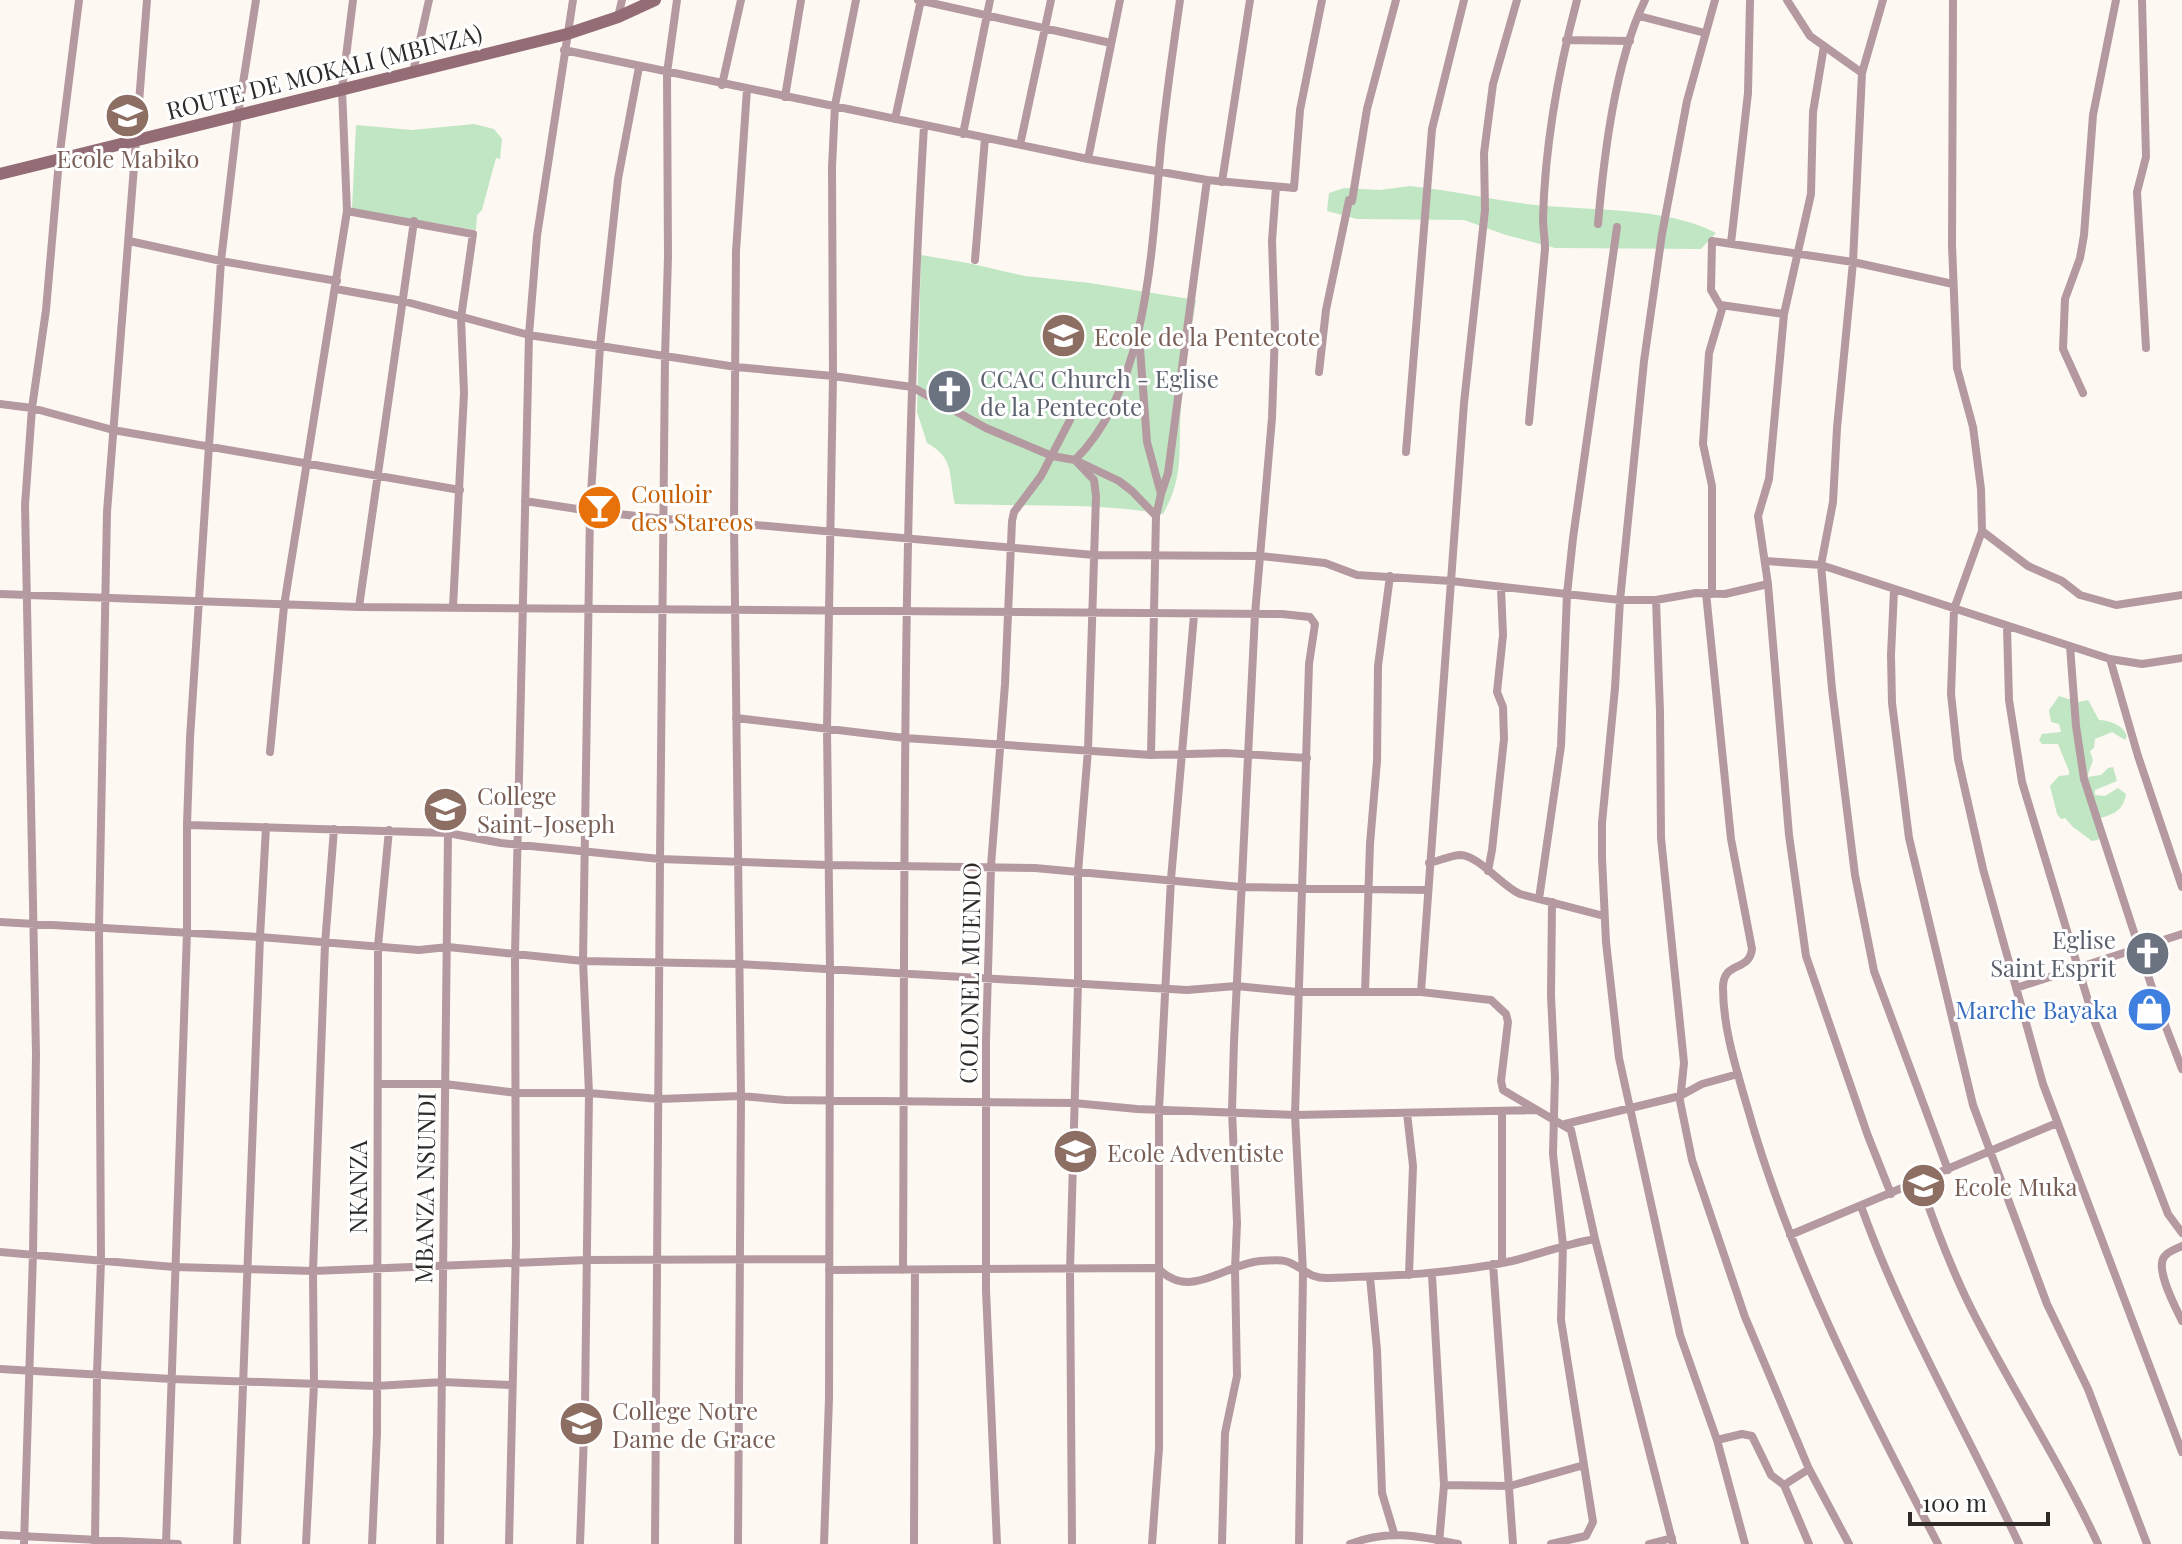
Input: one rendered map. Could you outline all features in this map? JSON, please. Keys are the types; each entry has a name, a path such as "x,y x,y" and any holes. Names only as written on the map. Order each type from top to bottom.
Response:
{"street":[{"path":"24,1540 35,1134 25,505 32,408 46,310 59,160 79,0"},
{"path":"95,1542 101,1260 99,927 107,512 147,0"},
{"path":"166,1543 187,932 187,825 209,446 221,261 238,115 256,0"},
{"path":"270,752 284,606 347,211 342,89 353,0"},
{"path":"413,72 429,0"},
{"path":"509,1544 517,1093 515,954 529,335 537,236 573,0"},
{"path":"618,17 622,0"},
{"name":"ROUTE DE MOKALI (MBINZA)","path":"0,174 567,34 618,17 655,0"},
{"path":"655,1544 668,257 667,73 677,0"},
{"path":"722,85 741,0"},
{"path":"785,97 801,0"},
{"path":"824,1544 829,1398 827,728 833,376 832,167 835,105 856,0"},
{"path":"895,119 920,0 1111,43"},
{"path":"963,134 990,0"},
{"path":"1020,145 1051,0"},
{"path":"1088,159 1120,0"},
{"path":"1075,460 1093,443 1106,422 1139,326 1150,269 1158,172 1180,0"},
{"path":"1222,182 1250,0"},
{"path":"564,50 1088,159 1207,180 1294,188 1300,110 1322,0"},
{"path":"1319,372 1326,310 1367,109 1396,0"},
{"path":"1406,452 1432,129 1464,0"},
{"path":"1421,992 1465,399 1485,210 1484,157 1488,115 1499,58 1517,0"},
{"path":"1529,422 1545,249 1543,221 1549,133 1566,40 1577,0"},
{"path":"1598,224 1611,123 1630,41 1645,0"},
{"path":"1715,0 1687,101 1662,234 1644,361 1602,823 1604,916 1619,1058 1680,1335 1717,1440 1745,1544"},
{"path":"1731,243 1748,93 1750,0"},
{"path":"1788,0 1807,33 1862,73"},
{"path":"1883,0 1862,73 1853,262 1833,502 1821,565 1832,689 1855,875 1874,971 1948,1170"},
{"path":"1953,0 1953,284 1958,373 1973,427 1981,489 1982,531 1954,609 1951,694 1958,759 1983,869 2043,1084 2182,1452"},
{"path":"2083,393 2063,349 2065,299 2080,258 2084,235 2093,115 2116,0"},
{"path":"2142,0 2146,157 2137,192 2146,348"},
{"path":"1639,16 1705,33"},
{"path":"1566,40 1630,41"},
{"path":"1824,46 1813,112 1811,194 1784,314 1769,479 1758,520 1766,561 1788,821 1806,956 1891,1194"},
{"path":"580,1544 589,1093 583,961 590,511 600,346 618,179 639,67"},
{"path":"738,1544 741,1096 734,523 736,251 747,89"},
{"path":"903,1270 908,539 924,126"},
{"path":"975,260 985,138"},
{"path":"1151,755 1156,516 1170,459 1207,180"},
{"path":"1222,1544 1225,1433 1237,1376 1237,1223 1232,1111 1236,986 1255,614 1272,418 1275,331 1272,241 1276,187"},
{"path":"347,211 473,234 461,318 464,393 453,607"},
{"path":"359,607 414,221"},
{"path":"1539,899 1561,746 1567,594 1573,538 1617,227"},
{"path":"129,241 336,285 529,335 736,367 912,387 986,428 1052,456 1075,460 1119,481 1156,516"},
{"path":"1938,1544 1854,1384 1790,1235 1758,1147 1730,1045 1724,975 1729,969 1746,962 1752,949 1731,839 1709,594 1712,486 1703,444 1709,353 1721,305 1711,290 1712,241 1853,262 1953,284"},
{"path":"1721,305 1784,314"},
{"path":"1139,326 1147,442 1161,494"},
{"path":"0,404 32,408 113,430 460,490"},
{"name":"COLONEL MUENDO","path":"997,1544 986,1270 987,978 1011,548 1014,512 1052,456 1070,420"},
{"path":"1072,1544 1070,1270 1078,872 1088,750 1095,487 1094,480 1075,460"},
{"path":"525,501 665,519 1094,555 1260,556 1325,563 1357,575 1451,581 1620,600 1656,600 1735,592 1768,584"},
{"path":"1982,531 2028,566 2062,581 2080,595 2116,605 2182,595"},
{"path":"1766,561 1821,565 2110,659 2142,664 2182,658"},
{"path":"1365,992 1370,844 1377,761 1378,666 1390,576"},
{"path":"1488,871 1504,739 1503,707 1497,692 1503,635 1501,588"},
{"path":"1894,590 1892,703 1909,838 1973,1105 2047,1304 2088,1389 2147,1544"},
{"path":"0,594 284,606 1255,614 1310,617 1315,624 1309,664 1295,1115 1303,1272 1299,1544"},
{"path":"1656,600 1661,838 1684,1063 1680,1096 1692,1160 1745,1317 1809,1469 1849,1544"},
{"path":"1152,1544 1159,1448 1159,1110 1171,879 1194,615"},
{"path":"2007,627 2009,700 2022,782 2093,1017 2168,1214 2182,1233"},
{"path":"2070,646 2076,726 2084,779 2159,1009 2182,1069"},
{"path":"2110,659 2138,756 2182,887"},
{"path":"736,718 905,738 1151,755 1250,754 1307,758"},
{"path":"187,825 448,833 586,853 660,859 827,865 991,866 1241,887 1428,890"},
{"path":"237,1544 266,827"},
{"path":"306,1544 314,1384 313,1271 325,944 334,829"},
{"name":"NKANZA","path":"372,1544 376,1386 378,946 389,830"},
{"name":"MBANZA NSUNDI","path":"440,1544 448,833"},
{"path":"1429,863 1465,856 1508,889 1604,916"},
{"path":"1551,1544 1586,1536 1593,1522 1561,1320 1563,1245 1553,1154 1552,902"},
{"path":"0,922 187,932 419,950 448,947 583,961 739,964 1166,989 1209,990 1236,986 1298,992 1421,992 1491,1000 1501,1008 1508,1022 1501,1081 1503,1090 1564,1124 1571,1130 1575,1143 1595,1239 1672,1541 1649,1544"},
{"path":"2016,988 2182,934"},
{"path":"1564,1124 1680,1096 1702,1084 1738,1074"},
{"path":"378,1084 445,1084 517,1093 589,1093 659,1099 741,1096 785,1100 1074,1103 1295,1115 1538,1110"},
{"path":"1502,1111 1498,1263 1500,1383 1513,1544"},
{"path":"1407,1113 1413,1166 1409,1275"},
{"path":"1790,1235 2057,1123"},
{"path":"1920,1182 1942,1247 1976,1318 2066,1477 2098,1544"},
{"path":"1861,1206 1881,1262 1911,1327 2019,1544"},
{"path":"829,1270 1159,1269 1167,1277 1183,1284 1235,1269 1244,1263 1282,1261 1321,1279 1432,1275 1498,1263 1595,1239"},
{"path":"2182,1246 2164,1257 2162,1263 2163,1274 2182,1321"},
{"path":"0,1252 174,1267 313,1271 658,1258 829,1259"},
{"path":"914,1544 915,1270"},
{"path":"1432,1275 1444,1485 1439,1542"},
{"path":"1370,1277 1377,1350 1382,1493 1394,1533"},
{"path":"0,1369 376,1386 443,1382 511,1385"},
{"path":"1717,1440 1742,1434 1752,1436 1771,1475 1784,1485 1809,1544"},
{"path":"1444,1485 1510,1486 1584,1465"},
{"path":"1784,1485 1809,1469"},
{"path":"1350,1544 1381,1540 1394,1533 1458,1544"},
{"path":"0,1535 24,1540 178,1544"}],"green space":[{"path":"474,124 494,129 502,139 500,159 496,158 482,210 477,215 476,230 352,209 356,125 412,130"},
{"path":"1410,186 1527,204 1649,214 1696,224 1716,233 1701,249 1555,248 1464,220 1357,219 1327,211 1329,193 1344,188 1380,190"},
{"path":"921,255 1025,276 1196,300 1182,392 1178,474 1163,514 1086,506 955,504 947,462 927,443 917,412"},
{"path":"2059,696 2078,702 2088,700 2099,720 2115,724 2127,736 2125,740 2112,732 2095,739 2094,748 2090,751 2093,760 2087,777 2101,775 2113,767 2117,781 2095,790 2095,795 2105,796 2118,788 2126,794 2119,810 2094,820 2101,835 2098,840 2092,841 2057,814 2050,786 2059,776 2069,775 2069,771 2058,744 2042,744 2039,740 2042,734 2061,732 2059,724 2051,722 2049,710"}],"place":[{"name":"Ecole Mabiko","path":"128,116"},
{"name":"Ecole de la Pentecote","path":"1063,336"},
{"name":"CCAC Church - Eglise de la Pentecote","path":"949,392"},
{"name":"Couloir des Stareos","path":"600,507"},
{"name":"College Saint-Joseph","path":"446,809"},
{"name":"Eglise Saint Esprit","path":"2147,953"},
{"name":"Marche Bayaka","path":"2149,1009"},
{"name":"Ecole Adventiste","path":"1076,1152"},
{"name":"Ecole Muka","path":"1923,1186"},
{"name":"College Notre Dame de Grace","path":"581,1424"}]}
